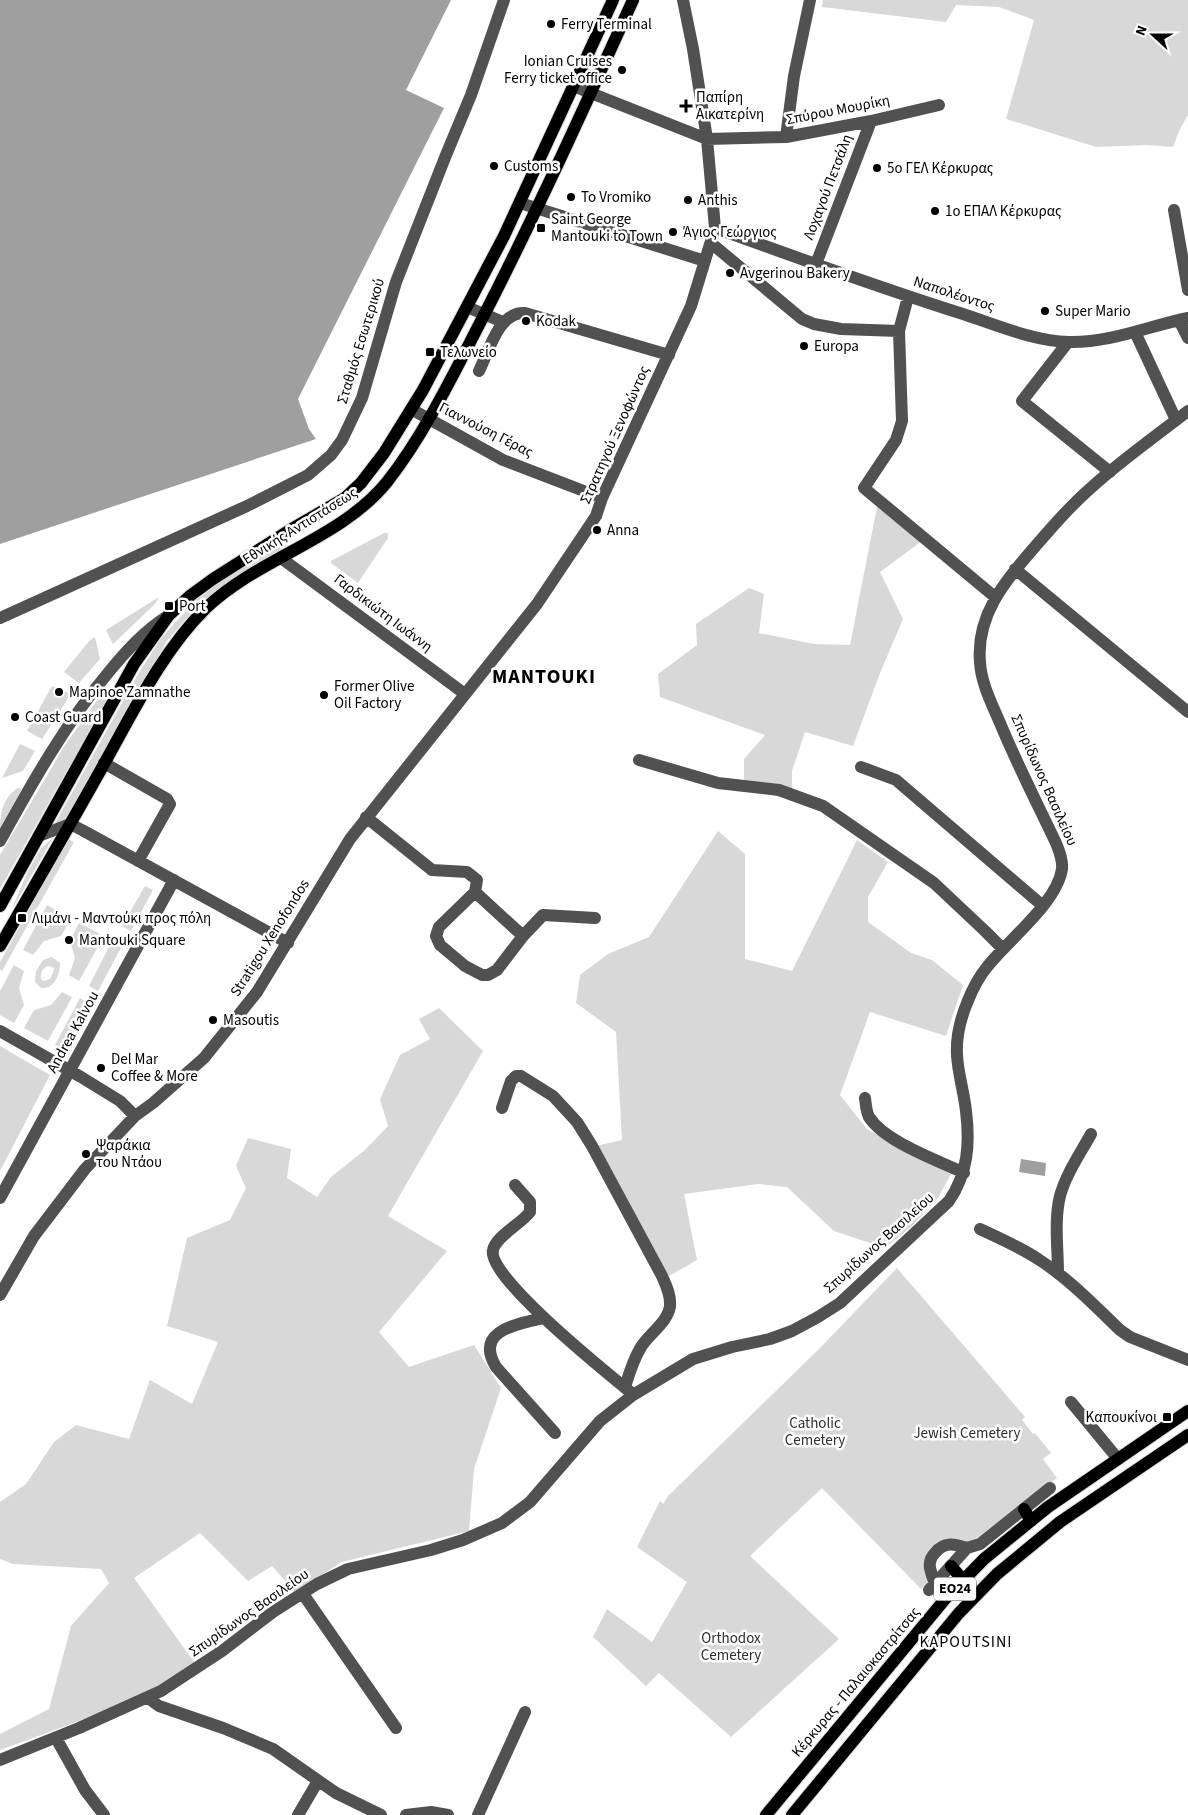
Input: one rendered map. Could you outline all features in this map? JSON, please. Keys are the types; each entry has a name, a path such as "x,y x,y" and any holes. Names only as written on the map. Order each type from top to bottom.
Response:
{"main road":[{"name":"Εθνικής Αντιστάσεως","path":"0,906 134,664 169,615 208,583 290,530 345,498 354,491 376,465 411,410 467,307 520,203 613,0"},
{"name":"Εθνικής Αντιστάσεως","path":"0,946 150,682 197,617 224,593 355,512 374,497 389,479 428,419 538,209 633,0"},
{"path":"290,530 300,546"},
{"name":"Κέρκυρας - Παλαιοκαστρίτσας","path":"766,1815 946,1598 984,1559 1031,1520 1188,1411"},
{"name":"ΕΟ24","path":"792,1815 959,1613 997,1574 1060,1522 1188,1435"},
{"path":"1024,1509 1031,1520"},
{"path":"951,1566 963,1580"}],"street":[{"name":"Σταθμός Εσωτερικού","path":"0,618 264,497 308,475 331,455 342,440 362,398 396,282 471,95 504,0"},
{"name":"Στρατηγού Ξενοφώντος","path":"366,817 537,604 596,516 602,498 691,306 715,228 707,139 693,49 683,0"},
{"path":"786,137 795,70 810,0"},
{"name":"Σπύρου Μουρίκη","path":"573,86 707,139 786,137 871,121 939,105"},
{"name":"Λοχαγού Πετσάλη","path":"816,264 871,121"},
{"path":"520,203 705,261"},
{"path":"1174,210 1188,290"},
{"name":"Ναπολέοντος","path":"715,228 908,296 1041,339 1087,342 1184,319"},
{"path":"711,243 802,319 814,324 841,329 900,331"},
{"path":"908,296 900,331 902,421 896,440 864,488 994,598"},
{"path":"467,307 503,322"},
{"path":"479,371 503,322 518,312 669,355"},
{"path":"1184,319 1188,338"},
{"path":"1135,332 1176,420"},
{"path":"1068,342 1022,401 1110,472"},
{"name":"Γιαννούση Γέρας","path":"411,410 503,460 602,498"},
{"name":"Σπυρίδωνος Βασιλείου","path":"0,1760 148,1698 184,1678 273,1612 317,1584 348,1569 431,1550 463,1540 502,1523 530,1502 600,1421 629,1391 693,1360 732,1347 792,1332 826,1312 840,1302 948,1201 958,1188 964,1173 968,1151 966,1110 957,1055 959,1026 977,982 988,966 1043,906 1056,884 1061,871 1062,860 1056,843 1013,755 983,679 980,661 981,638 986,615 994,598 1015,569 1065,512 1110,472 1188,411"},
{"name":"Γαρδικιώτη Ιωάννη","path":"281,558 465,694"},
{"path":"1015,569 1188,712"},
{"path":"0,841 56,743 88,697 132,644 153,625 169,615"},
{"path":"640,760 718,783 780,790 823,806 934,883 1003,949"},
{"path":"104,763 167,799 170,804 138,861"},
{"path":"861,768 896,780 1043,906"},
{"path":"366,817 432,870 467,872 478,880 475,892 439,927 436,936 440,946 465,966 482,975 488,975 497,970 523,936 543,915 595,918"},
{"name":"Stratigou Xenofondos","path":"0,1295 34,1236 56,1205 91,1163 135,1116 153,1103 204,1058 257,992 350,839 366,817"},
{"path":"39,836 70,824 288,943"},
{"name":"Andrea Kalvou","path":"0,1198 174,880"},
{"path":"475,892 523,936"},
{"path":"0,1031 71,1070 120,1101 135,1116"},
{"path":"502,1108 512,1081 516,1076 522,1076 553,1096 565,1108 577,1122 592,1146 662,1276 668,1291 670,1307 662,1322 640,1347 632,1364 629,1391"},
{"path":"865,1098 869,1116 878,1128 898,1142 964,1173"},
{"path":"1058,1273 1058,1212 1060,1194 1091,1134"},
{"path":"515,1185 530,1202 530,1212 496,1242 492,1257 496,1266 543,1318 629,1391"},
{"path":"980,1229 1039,1259 1058,1273 1124,1334 1188,1360"},
{"path":"543,1318 506,1327 494,1338 491,1353 496,1367 555,1433"},
{"path":"1071,1402 1118,1459"},
{"path":"967,1548 957,1544 950,1544 943,1545 937,1549 930,1562 932,1587 967,1548 980,1544 1050,1488"},
{"path":"303,1594 396,1728"},
{"path":"148,1698 159,1706 223,1728 266,1746 284,1755 342,1797 382,1815"},
{"path":"478,1815 525,1712"},
{"path":"56,1738 85,1790 104,1815"},
{"path":"298,1815 318,1781"},
{"path":"406,1815 431,1812 448,1815"}],"green space":[{"path":"823,0 1188,0 1188,115 1173,147 1147,145 1096,147 1006,119 1034,20 999,7 956,5 946,22 822,7"},
{"path":"877,507 922,541 880,572 903,619 880,673 853,746 805,732 792,771 792,791 744,780 744,759 765,735 660,697 658,674 697,645 696,624 749,588 764,594 759,633 814,644 850,645"},
{"path":"384,533 388,533 388,538 358,583 331,563 331,561"},
{"path":"284,540 287,546 228,582 199,604 167,641 64,823 54,825 137,676 161,638 196,600 212,587"},
{"path":"159,597 155,604 113,644 106,630"},
{"path":"95,637 100,659 79,683 64,672 89,641"},
{"path":"52,686 71,694 42,739 27,731"},
{"path":"106,688 109,694 108,698 0,889 0,855 65,745"},
{"path":"20,744 35,751 23,771 2,778"},
{"path":"18,788 21,790 0,828 6,800"},
{"path":"718,831 745,854 745,959 792,971 857,840 888,862 868,897 868,922 911,953 932,960 963,985 946,1036 870,1012 840,1095 867,1129 951,1174 938,1198 911,1227 885,1248 834,1231 787,1187 758,1184 684,1194 697,1260 669,1276 596,1146 622,1140 616,1032 576,1003 580,975 608,954 649,937"},
{"path":"53,838 13,906 27,873 41,848"},
{"path":"68,839 74,842 2,971 0,970 0,962"},
{"path":"145,886 153,890 131,931 122,926"},
{"path":"47,905 71,918 61,936 44,941 33,955 23,950"},
{"path":"79,923 104,936 79,981 69,975 75,958 70,941"},
{"path":"112,941 122,946 98,991 89,986"},
{"path":"52,957 60,963 56,980 46,988 41,988 35,982 36,971 43,960","holes":["49,966 54,968 50,979 44,981 41,979 45,968"]},
{"path":"14,965 24,971 19,988 24,1005 14,1023 0,1015 0,991"},
{"path":"62,992 72,997 48,1041 24,1028 34,1010 51,1005"},
{"path":"80,998 90,1004 65,1051 55,1045"},
{"path":"439,1008 483,1051 388,1216 447,1251 379,1332 409,1367 474,1345 501,1388 474,1469 469,1531 342,1562 295,1592 272,1566 248,1581 200,1533 134,1578 194,1662 162,1684 104,1711 0,1750 0,1734 49,1709 71,1626 109,1583 101,1569 13,1564 0,1559 0,1502 26,1484 54,1442 76,1425 129,1439 150,1380 192,1404 218,1342 167,1326 187,1238 230,1220 246,1188 236,1166 248,1138 291,1149 287,1178 317,1197 331,1177 365,1150 388,1126 380,1099 400,1055 430,1039 419,1019"},
{"path":"0,1046 50,1075 0,1171"},
{"path":"897,1268 1025,1417 1022,1420 1051,1453 1043,1459 1057,1478 966,1546 940,1544 931,1580 921,1589 822,1488 750,1556 839,1639 731,1737 659,1673 646,1686 593,1637 607,1609 652,1642 687,1582 637,1547 660,1501 663,1504 668,1496 821,1347"}],"shaded area":[{"path":"0,0 451,0 406,90 444,108 298,399 309,429 316,439 0,544"},
{"path":"1021,1159 1046,1163 1045,1176 1019,1172"}],"place":[{"name":"Ferry Terminal","path":"551,24"},
{"name":"Ionian Cruises Ferry ticket office","path":"622,70"},
{"name":"Παπίρη Αικατερίνη","path":"686,106"},
{"name":"Customs","path":"494,166"},
{"name":"5ο ΓΕΛ Κέρκυρας","path":"877,168"},
{"name":"To Vromiko","path":"571,197"},
{"name":"Anthis","path":"688,200"},
{"name":"1ο ΕΠΑΛ Κέρκυρας","path":"935,211"},
{"name":"Saint George Mantouki to Town","path":"541,228"},
{"name":"Άγιος Γεώργιος","path":"673,232"},
{"name":"Avgerinou Bakery","path":"730,273"},
{"name":"Super Mario","path":"1045,311"},
{"name":"Kodak","path":"526,321"},
{"name":"Europa","path":"804,346"},
{"name":"Τελωνείο","path":"430,352"},
{"name":"Anna","path":"597,530"},
{"name":"Port","path":"169,606"},
{"name":"Mapinoe Zamnathe","path":"59,692"},
{"name":"Former Olive Oil Factory","path":"324,695"},
{"name":"Coast Guard","path":"15,717"},
{"name":"Λιμάνι - Μαντούκι προς πόλη","path":"22,918"},
{"name":"Mantouki Square","path":"69,940"},
{"name":"Masoutis","path":"213,1020"},
{"name":"Del Mar Coffee & More","path":"101,1068"},
{"name":"Ψαράκια του Ντάου","path":"86,1154"},
{"name":"Καπουκίνοι","path":"1167,1417"}],"district":[{"name":"MANTOUKI","path":"544,677"},
{"name":"KAPOUTSINI","path":"966,1642"}],"park label":[{"name":"Catholic Cemetery","path":"815,1432"},
{"name":"Jewish Cemetery","path":"967,1433"},
{"name":"Orthodox Cemetery","path":"731,1646"}]}
